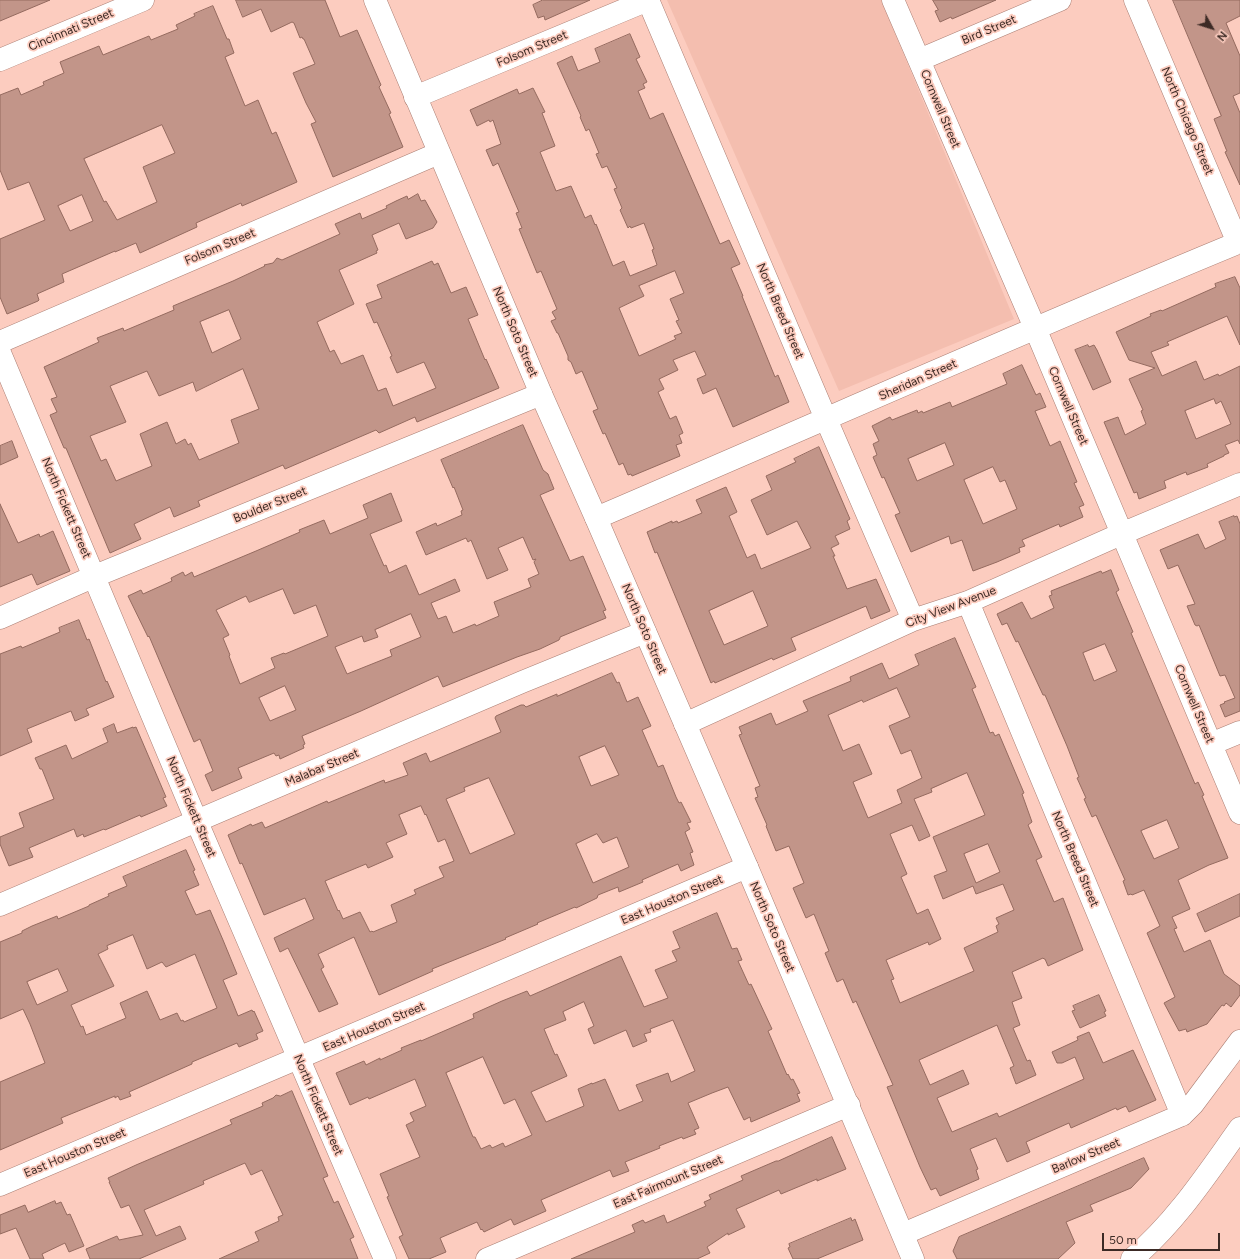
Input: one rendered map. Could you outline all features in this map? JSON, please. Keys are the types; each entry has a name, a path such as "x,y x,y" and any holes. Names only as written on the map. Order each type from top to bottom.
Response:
{"main road":[{"name":"Cincinnati Street","path":"0,60 143,0"},
{"name":"North Soto Street","path":"375,0 541,394 747,867 913,1259"},
{"name":"Folsom Street","path":"416,97 648,0"},
{"name":"North Breed Street","path":"648,0 826,420 914,620"},
{"name":"Cornwell Street","path":"893,0 1035,328 1240,814"},
{"name":"Bird Street","path":"918,60 1060,0"},
{"name":"North Chicago Street","path":"1135,0 1239,242"},
{"name":"Folsom Street","path":"0,342 439,153"},
{"name":"Sheridan Street","path":"596,518 826,420 1035,328 1239,242"},
{"name":"North Fickett Street","path":"0,353 95,576 197,822 385,1259"},
{"name":"Boulder Street","path":"0,618 95,576 541,394"},
{"name":"City View Avenue","path":"685,724 914,620 968,602 1240,484"},
{"name":"North Breed Street","path":"968,602 1182,1115"},
{"name":"Malabar Street","path":"0,905 522,682 645,632"},
{"path":"1211,744 1240,732"},
{"name":"East Houston Street","path":"0,1185 747,867"},
{"name":"Barlow Street","path":"903,1234 1182,1115 1193,1104 1240,1041"},
{"name":"East Fairmount Street","path":"488,1259 848,1105"},
{"path":"1132,1259 1152,1243 1172,1220 1240,1128"}],"shaded area":[{"path":"667,0 881,0 1014,319 839,391"}],"building":[{"path":"0,0 50,0 0,21"},
{"path":"236,0 325,0 340,37 357,30 381,85 379,87 391,113 389,114 403,147 333,177 311,124 316,122 293,73 315,64 304,39 302,37 300,38 294,23 292,22 271,32 261,9 243,17"},
{"path":"543,0 590,0 545,20 544,16 538,18 533,5"},
{"path":"933,0 996,0 952,19 951,17 940,22 935,11 938,10"},
{"path":"1173,0 1240,0 1240,16 1226,23 1240,56 1240,93 1233,96 1240,113 1240,185 1225,152 1227,151 1214,119 1221,116"},
{"path":"213,6 234,53 225,57 245,106 258,100 272,134 276,132 297,182 242,206 241,203 196,223 197,227 140,253 136,243 62,274 64,282 37,294 38,301 7,314 0,297 0,239 45,220 29,182 8,190 0,170 0,95 18,88 21,95 44,85 43,82 64,73 60,62 99,46 103,55 149,36 151,40 178,29 176,25 195,16 194,14","holes":["162,125 175,153 143,167 157,202 117,220 106,201 104,202 84,159","82,195 93,221 70,231 58,206"]},
{"path":"630,34 640,57 636,59 647,82 643,84 645,88 638,91 650,119 663,113 720,244 729,240 740,264 731,268 775,377 778,375 789,402 733,427 716,388 703,394 697,379 706,375 695,351 673,360 678,370 659,379 664,389 658,392 670,419 676,416 683,433 679,435 682,443 676,445 680,456 632,476 631,474 628,475 623,463 619,465 605,433 603,434 593,411 598,409 582,371 576,374 571,362 568,360 568,356 558,333 551,321 556,319 552,312 557,309 541,271 537,273 519,229 522,228 516,213 519,212 498,163 493,166 486,150 501,144 493,120 490,122 489,120 477,126 470,110 517,89 519,94 533,88 545,112 542,113 555,146 540,152 556,191 571,186 585,218 591,215 595,225 596,224 613,266 624,261 630,276 657,265 652,250 654,249 644,223 631,228 630,226 628,228 620,210 622,208 614,189 617,188 607,166 602,168 596,154 599,153 589,129 586,131 580,117 581,116 557,63 572,56 578,71 600,62 595,49","holes":["675,271 684,293 670,299 679,320 676,321 682,333 674,336 676,339 639,356 619,308 644,296 639,286"]},
{"path":"418,194 421,201 425,200 437,222 433,228 406,239 399,223 372,235 378,250 376,251 377,253 339,270 354,304 317,322 330,352 334,350 341,364 363,355 378,391 386,388 393,406 436,388 424,362 397,373 390,357 392,356 377,322 374,323 366,304 382,298 377,285 432,261 434,265 438,263 451,293 466,287 478,315 468,319 485,360 486,359 499,388 417,422 415,417 379,433 376,430 285,469 283,465 198,501 200,506 174,517 170,507 134,524 141,539 110,553 66,448 64,448 50,415 57,412 51,399 57,397 44,367 99,342 97,338 123,328 124,331 174,310 173,306 233,281 265,266 264,265 273,263 277,258 282,260 340,234 335,224 360,213 362,219 387,208 386,206 407,196 408,199","holes":["229,310 241,339 212,353 200,322","243,369 259,409 231,420 239,443 199,460 191,443 188,445 185,439 176,444 167,422 140,434 152,466 116,481 106,459 101,461 90,436 126,422 110,386 147,371 159,396 193,382 196,391"]},
{"path":"1235,277 1240,288 1240,345 1227,316 1167,342 1169,345 1151,352 1162,376 1196,361 1204,380 1218,374 1219,376 1240,366 1240,444 1238,440 1225,445 1229,453 1207,464 1208,467 1187,475 1186,472 1164,481 1166,488 1139,499 1137,492 1134,493 1104,422 1118,417 1125,435 1146,424 1141,411 1143,410 1129,379 1155,368 1129,360 1116,332 1151,316 1150,314 1161,310 1162,311 1216,287 1215,284","holes":["1214,399 1216,404 1221,401 1231,424 1196,439 1185,411"]},
{"path":"1088,345 1089,347 1094,345 1111,382 1093,390 1075,350"},
{"path":"1022,365 1036,395 1040,393 1046,407 1035,411 1050,446 1060,441 1077,482 1074,483 1084,505 1079,507 1083,517 1060,527 1059,524 1022,540 1025,546 1019,548 1020,552 973,571 962,540 951,544 949,536 911,552 895,515 900,513 884,477 882,478 873,457 877,455 873,444 879,441 872,426 890,417 892,420 917,410 918,413 922,411 923,413 950,402 952,407 1007,384 1003,374","holes":["945,443 954,465 917,481 908,459","993,467 1000,482 1005,480 1017,509 983,524 964,480"]},
{"path":"523,425 543,470 548,474 554,489 540,495 570,561 583,556 606,610 603,611 606,618 560,637 559,640 540,649 443,687 438,676 302,736 305,744 303,745 304,748 280,759 279,755 276,756 274,753 238,768 242,778 212,791 205,775 213,771 200,739 194,742 149,636 148,637 128,596 141,590 143,594 172,581 171,578 183,572 185,576 192,572 194,577 300,532 299,530 324,520 330,534 368,518 363,505 391,493 402,521 370,534 384,566 386,565 389,573 406,565 419,595 455,579 460,591 431,603 438,619 446,616 453,633 475,624 476,626 499,616 494,602 531,587 528,579 539,574 534,562 536,559 533,560 523,537 498,548 508,570 487,579 471,540 468,542 466,538 426,555 416,532 436,523 437,526 462,515 461,511 463,510 441,460","holes":["283,589 294,614 316,605 328,636 285,654 284,653 271,658 275,668 240,684 223,638 229,635 216,610 246,596 249,602","411,614 421,637 390,650 392,656 347,674 335,647 362,636 364,642 378,637 375,630","285,686 296,710 270,721 259,698"]},
{"path":"12,441 18,457 0,465 0,446"},
{"path":"819,447 850,519 847,521 850,529 835,536 839,544 831,548 847,589 876,579 890,611 871,619 866,606 791,638 796,650 773,660 772,658 715,683 714,681 711,683 657,552 655,553 647,532 672,521 672,523 677,521 678,523 702,513 696,500 726,487 737,512 729,516 747,558 755,554 761,569 811,548 797,521 767,535 751,500 772,490 766,476 796,462 794,459","holes":["753,591 768,626 724,645 709,611"]},
{"path":"0,504 18,543 39,534 40,537 53,531 70,571 37,585 32,574 0,587"},
{"path":"1237,516 1240,524 1240,711 1225,717 1220,705 1235,698 1225,675 1220,676 1199,625 1195,625 1187,606 1195,604 1178,565 1168,569 1160,550 1198,534 1205,549 1226,539 1219,522"},
{"path":"1111,570 1119,590 1116,592 1133,632 1131,633 1195,784 1198,782 1204,795 1202,796 1228,858 1209,865 1178,880 1190,909 1172,917 1177,928 1174,929 1184,952 1210,940 1224,974 1240,986 1240,995 1231,1007 1226,1003 1224,1006 1222,1005 1207,1024 1187,1032 1186,1029 1179,1031 1164,1003 1175,997 1147,933 1160,926 1144,890 1128,895 1123,881 1125,880 1096,815 1092,817 1084,799 1086,798 1077,778 1079,777 1045,695 1043,695 1018,641 1016,642 1007,623 1002,625 997,614 1022,602 1031,619 1054,608 1049,596 1052,595 1051,591 1101,571 1102,573","holes":["1105,644 1117,671 1094,681 1083,653","1167,820 1179,848 1154,859 1141,831"]},
{"path":"79,620 87,640 89,639 106,682 107,681 114,697 86,709 89,715 75,721 71,711 27,729 32,742 0,756 0,654 21,646 22,648 60,632 59,628"},
{"path":"955,638 976,687 972,689 990,733 993,732 995,736 999,734 1024,793 1022,794 1032,822 1028,825 1042,857 1036,860 1054,902 1063,898 1083,950 1048,966 1043,958 1012,972 1022,998 1012,1002 1020,1025 1013,1028 1027,1061 1030,1060 1036,1075 1016,1084 1010,1068 1014,1066 997,1025 919,1060 930,1085 963,1070 969,1084 937,1098 952,1132 997,1113 999,1117 1084,1079 1075,1057 1062,1063 1057,1063 1052,1052 1078,1040 1077,1037 1089,1032 1103,1063 1133,1050 1156,1100 1129,1112 1126,1106 1117,1110 1116,1108 1071,1128 1069,1123 1026,1142 1030,1152 1007,1162 996,1138 970,1149 978,1169 976,1170 979,1179 940,1196 936,1188 931,1190 920,1167 887,1087 893,1085 856,1001 853,1003 843,979 837,982 825,953 829,951 814,914 806,918 793,888 804,883 789,846 776,851 766,826 767,825 755,798 758,797 755,788 760,786 739,735 742,734 739,727 771,713 776,725 808,711 803,701 851,681 850,677 882,663 889,679 919,665 915,655","holes":["897,688 910,717 889,726 901,754 911,750 922,778 897,790 902,803 868,818 853,782 872,774 859,744 843,751 828,715 862,700 863,702","967,773 985,815 933,837 947,871 934,876 943,899 973,886 976,894 1003,884 1014,910 996,918 999,924 996,926 998,932 964,948 974,971 900,1003 891,980 894,979 886,960 928,942 929,945 941,939 928,909 917,914 901,877 907,874 890,834 912,825 919,841 930,836 914,799 932,792 931,789","988,844 1000,872 976,883 964,854"]},
{"path":"612,673 617,683 619,682 627,702 638,697 651,726 642,730 658,767 663,765 676,797 679,803 681,802 691,822 687,823 690,829 685,832 693,852 690,853 694,865 681,871 678,864 642,880 643,882 619,892 618,887 598,895 597,898 576,908 575,907 537,923 538,924 505,938 506,939 432,969 433,971 379,995 354,937 318,954 324,967 321,969 338,1004 319,1012 288,948 280,952 274,938 314,919 305,898 264,915 242,863 240,864 228,835 251,824 252,826 262,822 265,828 327,801 328,803 384,780 385,783 408,775 403,763 426,753 430,762 501,732 495,718 496,716 521,705 526,707 557,694 557,696","holes":["605,746 619,775 591,786 579,757","489,778 515,834 470,854 446,799 465,791 464,788","421,806 438,842 445,839 454,861 439,867 444,877 414,890 416,894 391,905 397,922 370,932 360,912 343,919 325,881 366,864 368,868 393,857 386,843 407,834 399,815","597,834 603,843 617,837 629,867 593,883 576,844"]},
{"path":"114,724 117,733 136,727 166,797 163,798 167,806 141,817 140,815 84,837 83,834 77,837 74,829 29,848 33,857 9,866 0,844 0,837 24,827 19,813 54,799 42,769 40,769 35,758 66,745 72,759 108,742 103,729"},
{"path":"186,850 195,870 193,871 199,885 185,891 196,915 210,910 223,940 237,974 223,980 238,1016 252,1010 253,1012 254,1011 263,1031 256,1034 258,1039 239,1047 237,1043 192,1062 192,1064 129,1092 131,1096 120,1100 118,1096 115,1098 115,1096 61,1118 63,1123 0,1150 0,1082 45,1063 23,1009 0,1019 0,942 22,933 22,931 32,926 57,916 58,919 109,896 108,894 127,886 123,877","holes":["133,935 147,969 162,962 166,967 195,954 217,1008 184,1022 183,1020 181,1021 177,1013 160,1020 147,991 120,1003 126,1018 86,1035 83,1026 81,1027 71,1005 114,986 98,954 108,949 107,946","58,969 68,991 37,1005 27,982"]},
{"path":"1240,894 1240,916 1205,932 1197,914"},
{"path":"717,913 732,949 737,948 742,960 738,961 749,985 751,984 772,1029 768,1031 787,1075 788,1074 791,1080 793,1079 800,1093 797,1094 800,1101 751,1122 750,1117 744,1120 728,1087 712,1093 688,1103 699,1128 694,1130 696,1134 683,1139 682,1137 659,1146 660,1148 625,1162 629,1171 613,1177 610,1170 541,1200 546,1211 514,1225 511,1219 484,1232 482,1229 481,1230 477,1222 440,1238 446,1252 429,1259 409,1259 399,1237 403,1235 387,1197 389,1196 380,1174 420,1157 406,1125 414,1121 410,1113 426,1106 415,1079 369,1099 368,1097 350,1105 336,1073 364,1061 366,1065 380,1058 380,1060 402,1050 401,1048 474,1018 473,1014 502,1001 527,991 530,996 621,956 644,1007 668,998 655,970 677,961 672,951 680,948 673,932","holes":["584,1002 594,1026 588,1029 594,1044 626,1030 633,1047 647,1041 644,1034 651,1032 650,1029 673,1020 695,1071 671,1082 668,1073 636,1085 643,1101 619,1111 605,1079 592,1083 578,1089 584,1106 546,1122 531,1092 567,1076 557,1054 555,1055 544,1029 566,1020 563,1012","483,1057 504,1104 515,1099 532,1135 505,1147 503,1143 492,1148 490,1145 481,1149 475,1137 473,1137 446,1073"]},
{"path":"1099,995 1106,1011 1104,1012 1106,1016 1080,1028 1072,1011 1075,1010 1073,1006"},
{"path":"292,1091 328,1176 323,1178 334,1203 338,1201 354,1237 350,1239 358,1259 219,1259 259,1241 255,1232 279,1221 278,1217 283,1215 262,1170 251,1175 245,1163 203,1181 204,1184 144,1210 156,1236 180,1226 186,1239 139,1259 90,1259 86,1249 117,1236 119,1240 143,1235 129,1205 121,1208 108,1178 232,1124 230,1120 263,1106 262,1103 276,1095 280,1096"},
{"path":"832,1137 846,1169 781,1194 779,1190 736,1209 745,1227 728,1235 728,1233 707,1247 710,1253 697,1259 571,1259 635,1232 632,1225 643,1220 645,1223 664,1215 667,1223 706,1206 704,1202 711,1199 709,1195 743,1180 741,1176"},
{"path":"1144,1158 1149,1169 1131,1188 1090,1205 1093,1211 1066,1222 1075,1243 1058,1259 957,1259 953,1251 959,1237"},
{"path":"55,1201 56,1204 61,1202 67,1215 70,1214 84,1246 69,1252 65,1243 42,1254 44,1259 30,1259 16,1228 0,1234 0,1215 25,1205 28,1212"},
{"path":"851,1218 852,1221 855,1219 863,1240 817,1259 793,1259 788,1248 790,1247 789,1244"}]}
